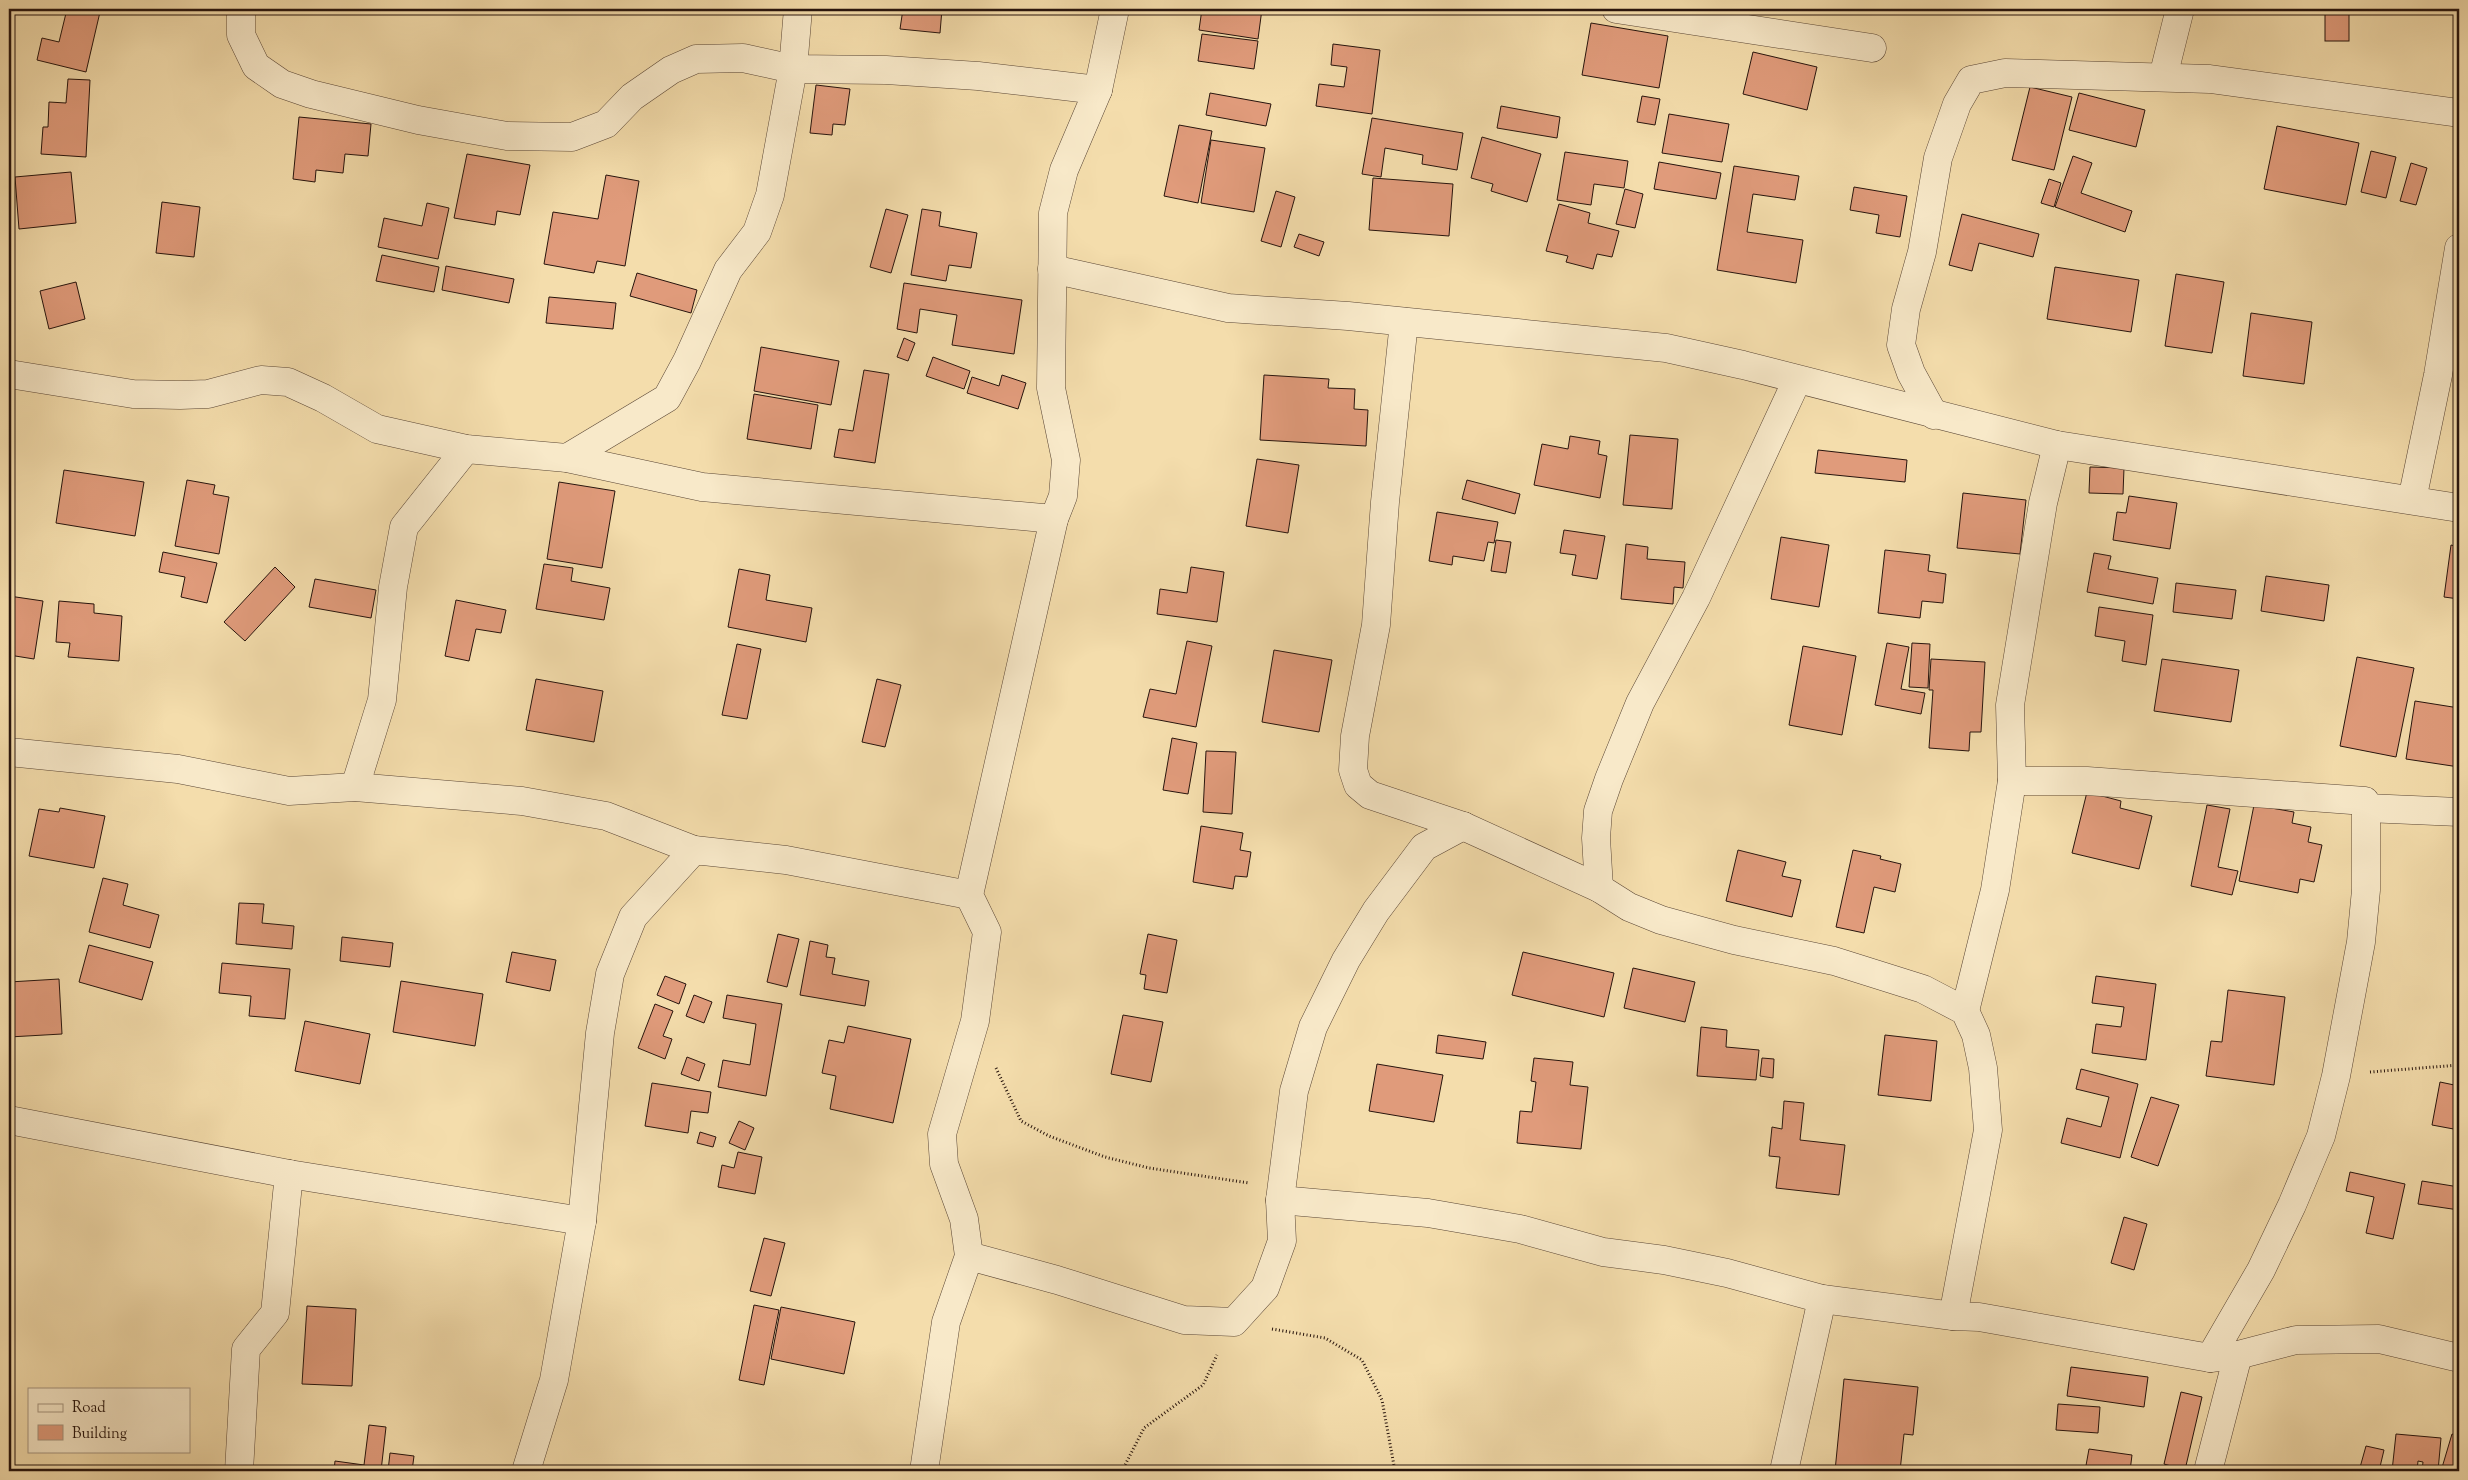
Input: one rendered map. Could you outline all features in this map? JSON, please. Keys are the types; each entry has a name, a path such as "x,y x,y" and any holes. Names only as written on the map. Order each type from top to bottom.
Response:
{"street":[{"path":"242,9 241,35 256,66 282,84 311,94 418,120 507,136 572,137 606,124 632,97 671,70 696,59 743,58 793,69 886,70 978,76 1098,90"},
{"path":"567,458 667,398 687,361 728,270 757,232 770,195 793,69 798,9"},
{"path":"924,1471 946,1322 969,1256 964,1220 944,1164 942,1134 975,1021 987,932 969,895 1054,519 1063,496 1066,460 1051,388 1053,213 1064,170 1098,90 1115,9"},
{"path":"1616,9 1872,48"},
{"path":"2163,77 2180,9"},
{"path":"1934,415 1911,373 1901,345 1906,308 1922,252 1938,158 1957,104 1971,80 2005,73 2210,79 2459,113"},
{"path":"2412,500 2438,376 2459,248"},
{"path":"1052,269 1228,308 1404,322 1666,348 1743,365 2057,445 2459,508"},
{"path":"1404,322 1385,502 1376,625 1355,736 1353,770 1358,785 1370,795 1464,826 1599,888 1629,908 1660,920 1734,940 1834,961 1923,989 1965,1011 1976,1035 1983,1068 1988,1130 1954,1316"},
{"path":"9,374 142,394 208,394 261,380 288,382 323,398 377,429 466,449 567,458 702,487 1054,519"},
{"path":"1599,888 1596,838 1598,811 1609,779 1640,703 1696,598 1797,380"},
{"path":"1965,1011 1995,890 2012,781 2010,705 2043,503 2057,445"},
{"path":"355,787 382,700 393,586 404,526 466,449"},
{"path":"9,752 178,769 289,791 355,787 522,801 606,816 694,850 786,860 969,895"},
{"path":"2012,781 2087,781 2365,801 2366,890 2361,942 2336,1076 2321,1136 2292,1205 2261,1270 2210,1358"},
{"path":"2366,808 2459,812"},
{"path":"969,1256 1057,1280 1184,1320 1234,1322 1266,1288 1282,1241 1280,1200 1294,1092 1313,1027 1346,960 1376,911 1424,846 1464,826"},
{"path":"526,1471 554,1380 582,1221 600,1033 610,974 633,918 694,850"},
{"path":"9,1120 289,1174 582,1221"},
{"path":"239,1471 246,1349 274,1313 289,1174"},
{"path":"1280,1200 1428,1213 1520,1229 1603,1252 1664,1260 1727,1273 1822,1299 1954,1316 1979,1317 2210,1358 2238,1355 2296,1340 2378,1340 2459,1358"},
{"path":"1784,1471 1822,1299"},
{"path":"2208,1471 2238,1355"}],"path":[{"path":"994,1063 1021,1121 1049,1136 1105,1157 1149,1168 1250,1183 1280,1200"},
{"path":"2336,1076 2459,1065"},
{"path":"1122,1471 1144,1428 1203,1385 1234,1322 1325,1338 1362,1360 1382,1400 1395,1471"}],"building":[{"path":"67,9 86,9 100,12 86,72 37,60 42,38 59,42"},
{"path":"903,9 942,9 940,33 900,29"},
{"path":"1202,9 1262,9 1258,39 1199,30"},
{"path":"2325,9 2349,9 2349,41 2325,41"},
{"path":"1591,23 1668,36 1659,88 1582,75"},
{"path":"1202,34 1258,41 1254,69 1198,61"},
{"path":"1333,44 1380,50 1372,114 1316,106 1319,84 1344,87 1347,67 1331,65"},
{"path":"1753,52 1817,67 1807,110 1743,94"},
{"path":"68,79 90,80 86,157 41,154 43,127 48,127 49,102 66,103"},
{"path":"816,85 850,89 845,125 833,124 832,135 810,133"},
{"path":"2030,87 2072,97 2054,170 2012,160"},
{"path":"1210,93 1271,104 1266,126 1206,115"},
{"path":"2079,93 2145,110 2136,147 2069,130"},
{"path":"1642,96 1660,99 1655,125 1637,122"},
{"path":"1501,106 1560,117 1557,138 1497,128"},
{"path":"1669,114 1729,124 1722,162 1662,153"},
{"path":"299,117 371,124 368,156 345,154 343,173 316,170 315,182 293,179"},
{"path":"1372,118 1463,133 1457,170 1422,164 1423,155 1385,148 1381,177 1362,174"},
{"path":"1179,125 1212,131 1198,203 1164,196"},
{"path":"2277,126 2359,143 2346,205 2264,189"},
{"path":"1482,137 1541,154 1527,202 1491,191 1493,184 1471,178"},
{"path":"1211,140 1265,148 1254,212 1201,203"},
{"path":"2371,151 2396,157 2386,198 2361,192"},
{"path":"1565,152 1628,161 1624,188 1594,184 1591,205 1557,200"},
{"path":"467,154 530,165 520,215 497,211 495,225 454,218"},
{"path":"2073,156 2092,163 2081,193 2132,211 2125,232 2055,207"},
{"path":"1659,162 1721,173 1716,199 1654,189"},
{"path":"2411,163 2427,168 2416,205 2400,201"},
{"path":"1734,166 1799,176 1795,200 1753,194 1747,232 1803,240 1796,283 1717,270"},
{"path":"71,172 76,223 19,229 15,177"},
{"path":"606,175 639,181 625,266 597,261 594,273 544,264 553,212 598,219"},
{"path":"1373,178 1453,184 1449,236 1369,230"},
{"path":"2049,179 2061,183 2054,207 2041,203"},
{"path":"1854,187 1907,196 1900,237 1876,233 1879,215 1850,210"},
{"path":"1625,189 1643,194 1635,228 1616,224"},
{"path":"1276,191 1295,197 1281,247 1261,241"},
{"path":"162,202 200,207 194,257 156,253"},
{"path":"427,203 449,208 438,259 378,247 384,218 422,226"},
{"path":"1559,204 1590,213 1588,223 1619,231 1612,257 1597,254 1593,269 1566,262 1568,256 1546,251"},
{"path":"886,209 908,215 891,273 870,267"},
{"path":"922,209 941,212 939,226 977,233 971,268 949,265 946,281 911,275"},
{"path":"1962,214 2039,234 2033,257 1979,243 1972,271 1949,265"},
{"path":"1299,234 1324,242 1319,256 1294,247"},
{"path":"382,255 439,267 434,292 376,281"},
{"path":"446,266 514,279 509,303 442,290"},
{"path":"2055,267 2139,280 2131,332 2047,319"},
{"path":"637,273 697,290 691,313 630,296"},
{"path":"2176,274 2224,282 2212,353 2165,346"},
{"path":"76,282 85,319 49,329 40,291"},
{"path":"904,283 1022,300 1014,354 952,345 957,315 920,309 917,333 897,329"},
{"path":"549,297 616,303 613,329 546,323"},
{"path":"2251,313 2312,322 2304,384 2243,376"},
{"path":"904,338 915,343 908,361 897,357"},
{"path":"761,347 839,361 831,405 754,391"},
{"path":"933,357 970,371 964,389 926,376"},
{"path":"864,370 889,374 875,463 834,457 839,429 853,431"},
{"path":"1002,375 1026,383 1018,409 967,393 972,377 999,386"},
{"path":"1264,375 1329,379 1328,388 1355,389 1354,409 1368,410 1366,446 1260,440"},
{"path":"754,394 818,405 811,449 747,439"},
{"path":"1630,435 1678,439 1672,509 1623,505"},
{"path":"1570,436 1600,441 1598,454 1607,456 1600,498 1534,485 1542,444 1568,449"},
{"path":"1818,450 1907,460 1905,482 1815,473"},
{"path":"1257,459 1299,465 1288,533 1246,526"},
{"path":"2090,467 2124,468 2123,494 2089,493"},
{"path":"64,470 144,482 135,536 56,523"},
{"path":"187,480 215,485 213,494 229,497 219,554 175,546"},
{"path":"1467,480 1520,494 1515,514 1462,499"},
{"path":"559,482 615,491 602,568 547,559"},
{"path":"1963,493 2026,500 2020,554 1957,548"},
{"path":"2129,496 2177,503 2170,549 2113,540 2117,512 2126,513"},
{"path":"1437,512 1498,522 1494,543 1488,542 1484,561 1453,556 1452,565 1429,561"},
{"path":"1564,530 1605,536 1597,579 1572,575 1576,555 1560,553"},
{"path":"1781,537 1829,545 1819,607 1771,599"},
{"path":"1496,540 1511,542 1506,573 1491,571"},
{"path":"1626,544 1648,547 1647,559 1685,562 1683,588 1674,587 1673,604 1621,599"},
{"path":"2451,545 2459,547 2459,599 2444,597"},
{"path":"1885,550 1930,555 1928,571 1946,574 1943,603 1922,601 1920,618 1878,613"},
{"path":"163,552 217,563 207,603 181,597 185,577 159,572"},
{"path":"2094,553 2111,556 2108,569 2158,578 2153,604 2087,592"},
{"path":"544,564 573,568 571,581 610,588 604,620 536,609"},
{"path":"275,567 295,587 245,641 224,622"},
{"path":"1191,567 1224,572 1217,622 1157,614 1160,589 1187,593"},
{"path":"739,569 770,575 766,600 812,608 806,642 728,627"},
{"path":"2266,576 2329,585 2324,621 2261,611"},
{"path":"315,579 376,590 371,618 309,607"},
{"path":"2176,583 2236,590 2232,619 2173,612"},
{"path":"9,596 43,601 34,659 9,655"},
{"path":"456,600 506,610 501,633 476,629 469,661 445,656"},
{"path":"59,601 94,604 94,613 122,616 119,661 68,657 70,643 56,642"},
{"path":"2099,607 2153,615 2146,665 2122,661 2125,641 2095,636"},
{"path":"1187,641 1212,646 1196,727 1143,717 1150,689 1176,694"},
{"path":"1887,643 1909,647 1901,689 1925,693 1921,714 1875,705"},
{"path":"1912,643 1930,644 1928,688 1909,687"},
{"path":"737,644 761,649 747,719 722,715"},
{"path":"1803,646 1856,656 1842,735 1789,725"},
{"path":"1274,650 1332,660 1319,732 1262,722"},
{"path":"2357,657 2414,668 2396,757 2340,746"},
{"path":"1931,659 1985,662 1981,732 1970,732 1969,751 1929,748 1933,690 1929,690"},
{"path":"2162,659 2239,670 2231,722 2154,711"},
{"path":"536,679 603,691 594,742 526,730"},
{"path":"877,679 901,685 885,747 862,742"},
{"path":"2415,701 2459,708 2459,767 2406,759"},
{"path":"1172,738 1197,743 1188,794 1163,790"},
{"path":"1206,751 1236,752 1232,814 1203,812"},
{"path":"2087,792 2121,801 2120,808 2152,816 2139,869 2072,853"},
{"path":"2207,805 2230,809 2218,867 2238,871 2232,895 2191,886"},
{"path":"2254,805 2294,812 2292,823 2311,827 2308,842 2322,845 2314,882 2300,879 2298,893 2239,881"},
{"path":"60,808 105,816 94,868 29,856 39,809 59,812"},
{"path":"1201,826 1243,833 1240,850 1251,852 1247,877 1235,876 1233,889 1193,882"},
{"path":"1738,850 1786,862 1782,876 1801,880 1792,917 1726,901"},
{"path":"1853,850 1881,856 1880,859 1901,864 1895,892 1874,887 1864,933 1836,927"},
{"path":"103,878 128,884 123,905 159,915 150,948 89,932"},
{"path":"239,903 264,904 262,923 294,926 292,949 236,944"},
{"path":"778,934 799,939 787,987 767,982"},
{"path":"1148,934 1177,940 1167,993 1144,989 1146,975 1140,974"},
{"path":"342,937 393,943 390,967 340,961"},
{"path":"810,941 828,945 826,957 835,958 832,974 869,981 865,1006 800,995"},
{"path":"89,945 153,962 142,1000 79,982"},
{"path":"512,952 556,960 550,991 506,982"},
{"path":"1523,952 1614,973 1604,1017 1512,995"},
{"path":"222,963 290,969 285,1019 249,1016 251,996 219,993"},
{"path":"1633,968 1695,982 1685,1022 1624,1008"},
{"path":"665,976 686,984 679,1004 657,995"},
{"path":"2096,976 2156,984 2146,1060 2092,1053 2096,1024 2121,1027 2124,1007 2092,1003"},
{"path":"59,979 62,1034 9,1037 9,982"},
{"path":"401,981 483,994 475,1046 393,1032"},
{"path":"2228,990 2285,997 2274,1085 2206,1076 2211,1041 2222,1042"},
{"path":"694,995 712,1002 704,1023 686,1016"},
{"path":"727,995 782,1004 766,1096 718,1087 723,1060 750,1065 756,1024 723,1018"},
{"path":"655,1004 673,1011 663,1036 672,1039 665,1059 638,1048"},
{"path":"1123,1015 1163,1022 1151,1082 1111,1074"},
{"path":"305,1021 370,1034 360,1084 295,1071"},
{"path":"848,1026 911,1039 893,1123 830,1109 836,1076 822,1073 829,1040 844,1043"},
{"path":"1701,1027 1727,1030 1726,1047 1759,1050 1756,1080 1697,1076"},
{"path":"1438,1035 1486,1042 1483,1059 1436,1053"},
{"path":"1885,1035 1937,1041 1931,1101 1878,1095"},
{"path":"687,1057 705,1064 699,1081 681,1074"},
{"path":"1534,1058 1573,1062 1570,1085 1588,1087 1581,1149 1517,1143 1520,1111 1532,1112 1536,1082 1531,1081"},
{"path":"1762,1058 1774,1059 1773,1078 1760,1076"},
{"path":"1377,1064 1443,1075 1434,1122 1369,1111"},
{"path":"2081,1069 2138,1084 2120,1158 2061,1143 2067,1118 2101,1127 2109,1097 2076,1089"},
{"path":"2440,1082 2459,1086 2459,1130 2432,1125"},
{"path":"652,1083 711,1092 708,1113 691,1111 688,1133 645,1126"},
{"path":"2151,1097 2179,1105 2158,1166 2131,1157"},
{"path":"1784,1101 1804,1103 1800,1140 1845,1145 1839,1195 1776,1188 1780,1157 1769,1156 1772,1127 1782,1129"},
{"path":"739,1121 754,1128 745,1150 729,1143"},
{"path":"700,1132 716,1137 713,1147 697,1143"},
{"path":"738,1152 762,1157 755,1194 718,1187 722,1165 734,1168"},
{"path":"2350,1172 2405,1184 2393,1239 2366,1233 2374,1197 2346,1191"},
{"path":"2422,1181 2459,1187 2459,1210 2418,1204"},
{"path":"2124,1217 2147,1224 2134,1270 2111,1263"},
{"path":"764,1238 785,1243 771,1296 750,1291"},
{"path":"754,1305 779,1310 764,1385 739,1380"},
{"path":"307,1306 356,1309 352,1386 302,1384"},
{"path":"781,1307 855,1322 844,1374 771,1359"},
{"path":"2071,1367 2148,1377 2144,1407 2067,1396"},
{"path":"1844,1379 1918,1387 1913,1435 1904,1434 1900,1471 1835,1471"},
{"path":"2181,1392 2202,1397 2185,1470 2164,1464"},
{"path":"2058,1404 2100,1407 2098,1433 2056,1430"},
{"path":"369,1425 386,1427 381,1471 334,1471 335,1461 364,1465"},
{"path":"2396,1434 2441,1438 2438,1471 2422,1471 2423,1462 2418,1461 2417,1471 2392,1471"},
{"path":"2452,1434 2459,1436 2458,1471 2441,1471"},
{"path":"2366,1446 2384,1450 2379,1471 2359,1471"},
{"path":"2089,1449 2132,1455 2130,1471 2085,1471"},
{"path":"390,1453 414,1456 412,1471 388,1471"},
{"path":"2057,1466 2085,1471 2057,1471"}]}
